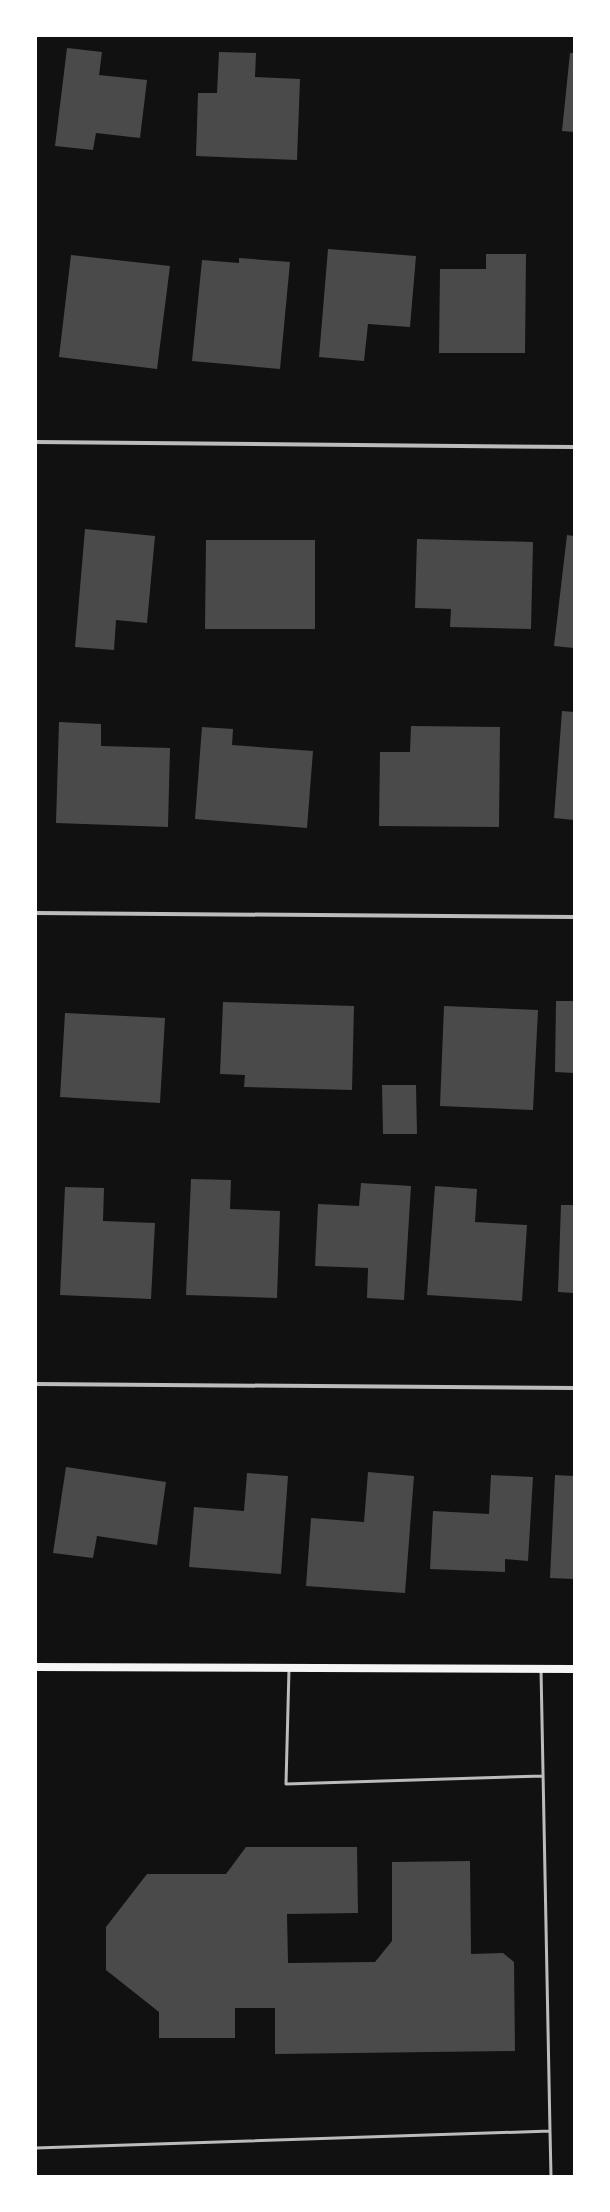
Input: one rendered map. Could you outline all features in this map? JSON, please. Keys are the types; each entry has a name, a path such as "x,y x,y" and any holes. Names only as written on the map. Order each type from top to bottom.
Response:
{"main road":[{"path":"36,1667 574,1670"}],"street":[{"path":"36,442 574,448"},
{"path":"36,913 574,917"},
{"path":"36,1384 574,1388"}],"lane":[{"path":"289,1669 286,1784 542,1776"},
{"path":"541,1669 551,2176"},
{"path":"36,2148 550,2131"}],"building":[{"path":"67,48 102,52 99,75 147,80 140,138 96,133 93,150 55,146"},
{"path":"219,52 256,53 255,77 300,79 297,160 196,156 198,93 217,93"},
{"path":"570,53 574,53 574,132 562,131"},
{"path":"328,249 416,256 410,327 368,324 364,361 319,357"},
{"path":"486,254 526,254 525,353 439,353 440,269 486,269"},
{"path":"71,255 170,266 157,369 59,357"},
{"path":"239,258 290,262 280,369 192,361 202,260 239,263"},
{"path":"85,529 155,536 147,623 116,620 114,650 75,647"},
{"path":"567,535 574,536 574,648 554,646"},
{"path":"417,539 533,542 531,629 450,627 451,609 415,608"},
{"path":"206,540 315,540 315,629 205,629"},
{"path":"562,711 574,712 574,820 554,818"},
{"path":"59,722 101,724 101,746 170,748 168,827 56,823"},
{"path":"411,726 500,727 499,827 379,826 380,752 410,752"},
{"path":"202,727 233,729 232,745 313,751 307,828 195,819"},
{"path":"556,1001 574,1001 574,1073 555,1072"},
{"path":"223,1002 354,1006 352,1090 244,1087 245,1075 220,1074"},
{"path":"444,1006 538,1010 533,1110 440,1106"},
{"path":"65,1013 165,1018 160,1103 60,1097"},
{"path":"382,1085 416,1085 417,1134 383,1134"},
{"path":"191,1179 231,1180 230,1209 280,1211 277,1298 186,1295"},
{"path":"361,1183 411,1186 404,1300 367,1298 368,1268 315,1266 318,1204 359,1206"},
{"path":"435,1186 477,1189 475,1222 527,1225 522,1301 427,1295"},
{"path":"65,1187 104,1188 103,1221 155,1223 151,1299 60,1295"},
{"path":"561,1205 574,1205 574,1293 558,1292"},
{"path":"66,1467 166,1482 157,1545 97,1536 93,1558 53,1553"},
{"path":"368,1472 414,1476 405,1593 306,1586 311,1518 364,1522"},
{"path":"247,1473 288,1476 281,1574 189,1567 194,1507 244,1511"},
{"path":"491,1475 533,1477 528,1561 505,1559 505,1572 430,1569 433,1511 489,1514"},
{"path":"555,1475 574,1476 574,1579 550,1578"},
{"path":"246,1847 357,1847 358,1913 287,1914 288,1963 375,1962 392,1941 392,1862 470,1861 471,1954 503,1953 514,1962 515,2051 275,2054 275,2008 235,2008 235,2038 159,2038 159,2012 106,1970 106,1927 147,1874 226,1874"}]}
